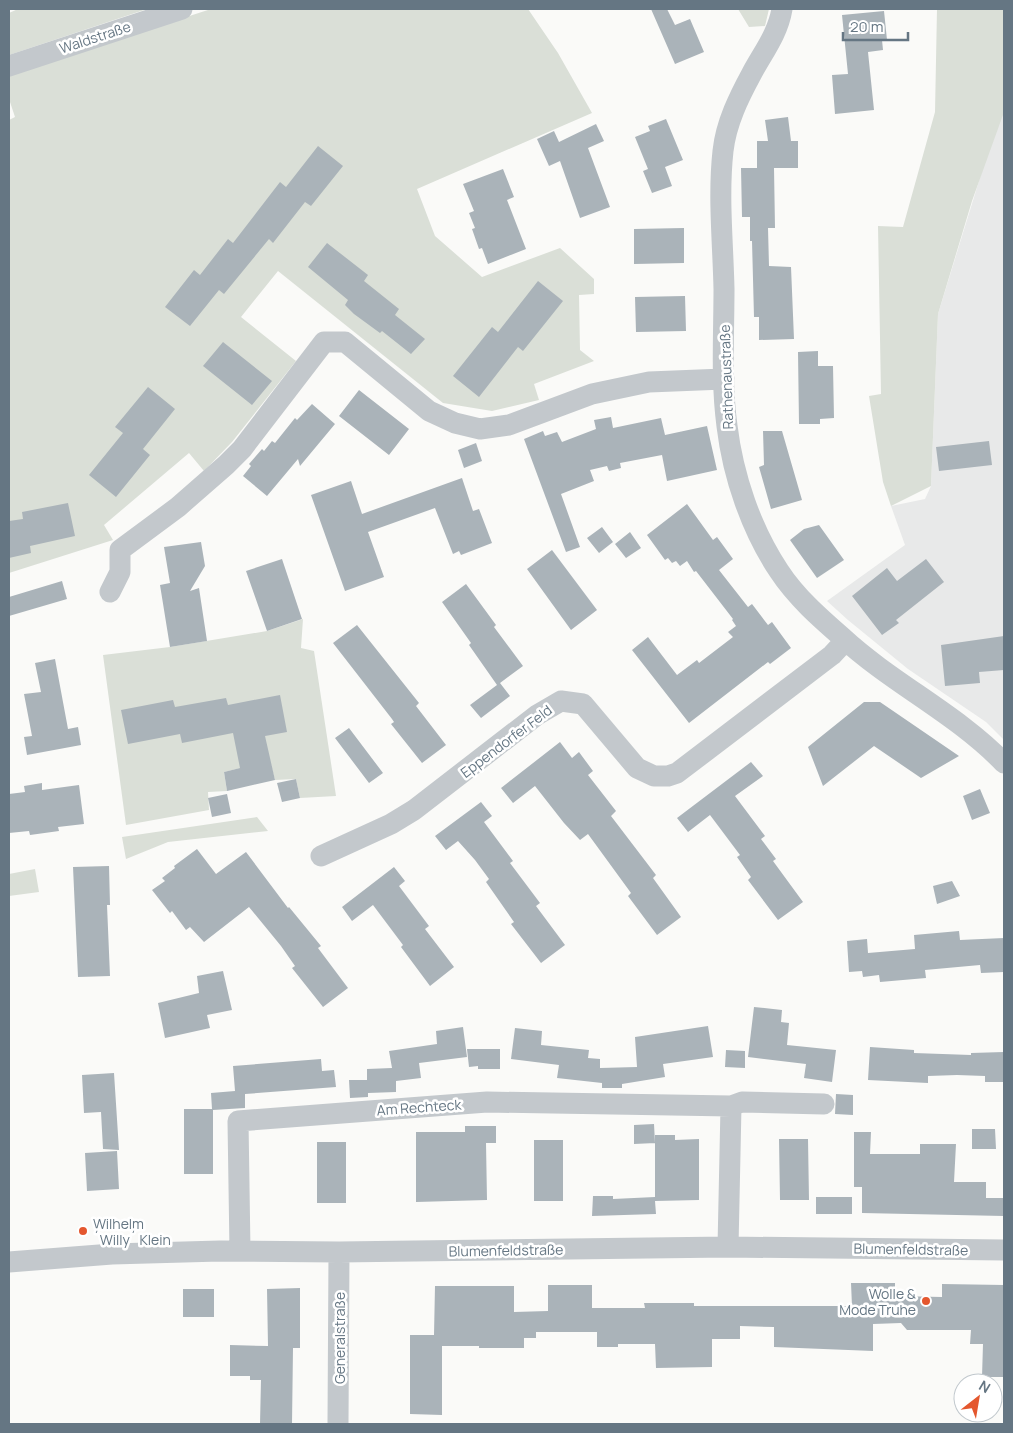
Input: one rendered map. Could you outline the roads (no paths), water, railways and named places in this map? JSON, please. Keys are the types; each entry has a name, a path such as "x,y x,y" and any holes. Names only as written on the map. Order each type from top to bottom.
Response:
{"street":[{"name":"Waldstraße","path":"9,66 182,9"},
{"name":"Rathenaustraße","path":"782,9 773,39 738,101 728,125 723,150 724,379 727,426 737,478 760,538 779,572 804,602 845,641 965,728 990,748 1004,763"},
{"path":"110,592 120,572 120,550 178,507 226,465 242,448 324,342 345,342 429,411 455,424 480,429 508,425 592,394 649,382 724,379"},
{"name":"Eppendorfer Feld","path":"321,856 391,824 414,810 537,715 561,701 583,704 637,768 654,776 668,776 677,772 832,655 845,641"},
{"name":"Am Rechteck","path":"240,1251 238,1121 487,1102 731,1106 742,1102 824,1104"},
{"path":"728,1247 731,1106"},
{"name":"Blumenfeldstraße","path":"9,1262 147,1253 240,1251 339,1252 728,1247 1004,1250"},
{"name":"Generalstraße","path":"338,1424 339,1252"}],"place":[{"name":"Wilhelm ´Willy´ Klein","path":"83,1231"},
{"name":"Wolle & Mode Truhe","path":"926,1301"}]}
